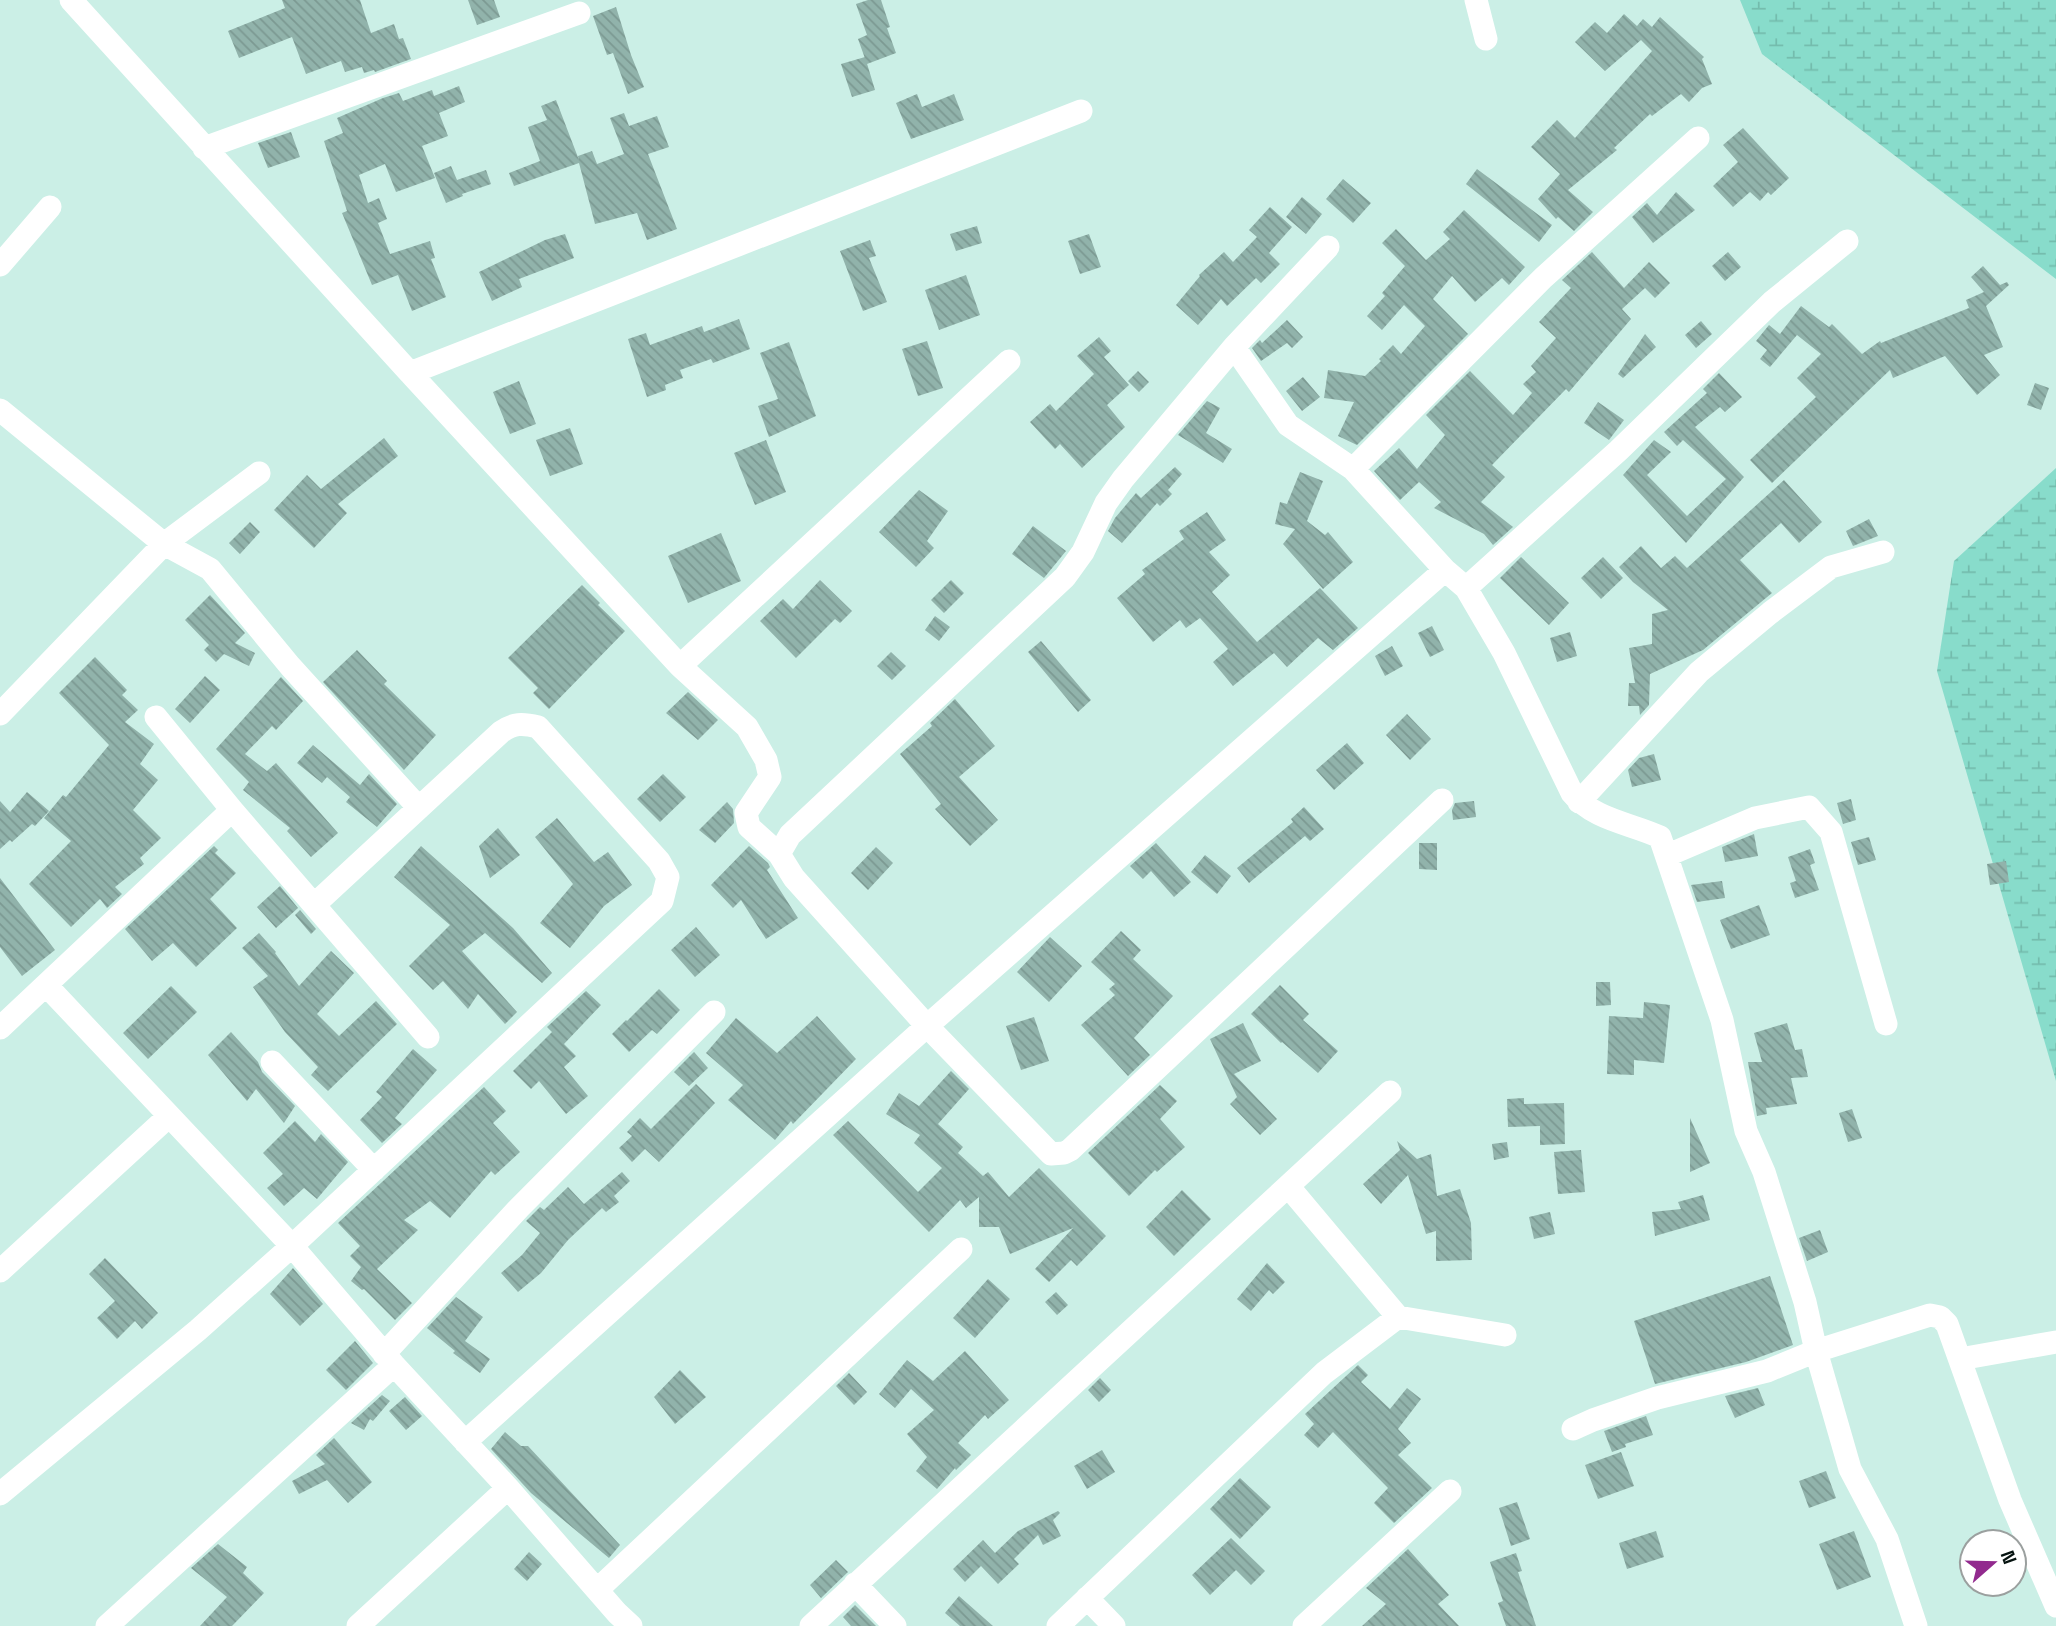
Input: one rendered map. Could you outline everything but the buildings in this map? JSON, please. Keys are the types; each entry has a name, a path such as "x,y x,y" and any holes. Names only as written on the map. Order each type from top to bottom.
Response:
{"street":[{"path":"71,0 680,666 747,727 766,760 770,777 747,813 749,827 779,854 794,878 927,1026 1051,1154 1064,1153 1442,800"},
{"path":"1476,0 1486,39"},
{"path":"204,148 579,13"},
{"path":"410,373 1081,111"},
{"path":"1353,469 1543,278 1698,138"},
{"path":"0,265 50,206"},
{"path":"1466,588 1618,451 1772,302 1847,241"},
{"path":"779,854 790,835 1065,578 1083,552 1106,503 1123,479 1234,347 1328,247"},
{"path":"1234,347 1289,425 1353,469 1445,570 1466,588 1504,653 1572,793 1579,802 1601,816 1660,837 1722,1020 1746,1131 1764,1172 1805,1302 1816,1352 1850,1469 1887,1539 1916,1626"},
{"path":"680,666 1009,361"},
{"path":"0,410 164,544 211,569 290,666 419,808"},
{"path":"0,714 164,544 259,473"},
{"path":"1579,802 1699,672 1770,613 1831,566 1883,552"},
{"path":"465,1441 927,1026 1445,570"},
{"path":"156,718 428,1037"},
{"path":"0,1494 198,1331 292,1246 662,901 668,877 659,861 538,727 522,723 511,725 314,905"},
{"path":"1668,855 1755,818 1809,807 1831,832 1886,1024"},
{"path":"0,1028 232,810"},
{"path":"46,985 292,1246 389,1360 508,1488 597,1590 617,1622"},
{"path":"107,1626 389,1360 519,1208 714,1012"},
{"path":"272,1062 374,1170"},
{"path":"811,1626 1390,1092"},
{"path":"0,1271 169,1116"},
{"path":"1288,1186 1398,1317 1505,1335"},
{"path":"597,1590 961,1250"},
{"path":"1573,1429 1657,1398 1767,1371 1930,1315 1940,1317 1947,1324 2010,1500 2056,1606"},
{"path":"1058,1626 1324,1373 1398,1317"},
{"path":"1960,1359 2056,1342"},
{"path":"358,1626 508,1488"},
{"path":"1304,1626 1450,1491"},
{"path":"855,1584 895,1626"},
{"path":"1087,1598 1114,1626"}],"green space":[{"path":"1740,0 2056,0 2056,279 1762,54"},
{"path":"2056,468 2056,1081 1937,671 1954,561"}]}
